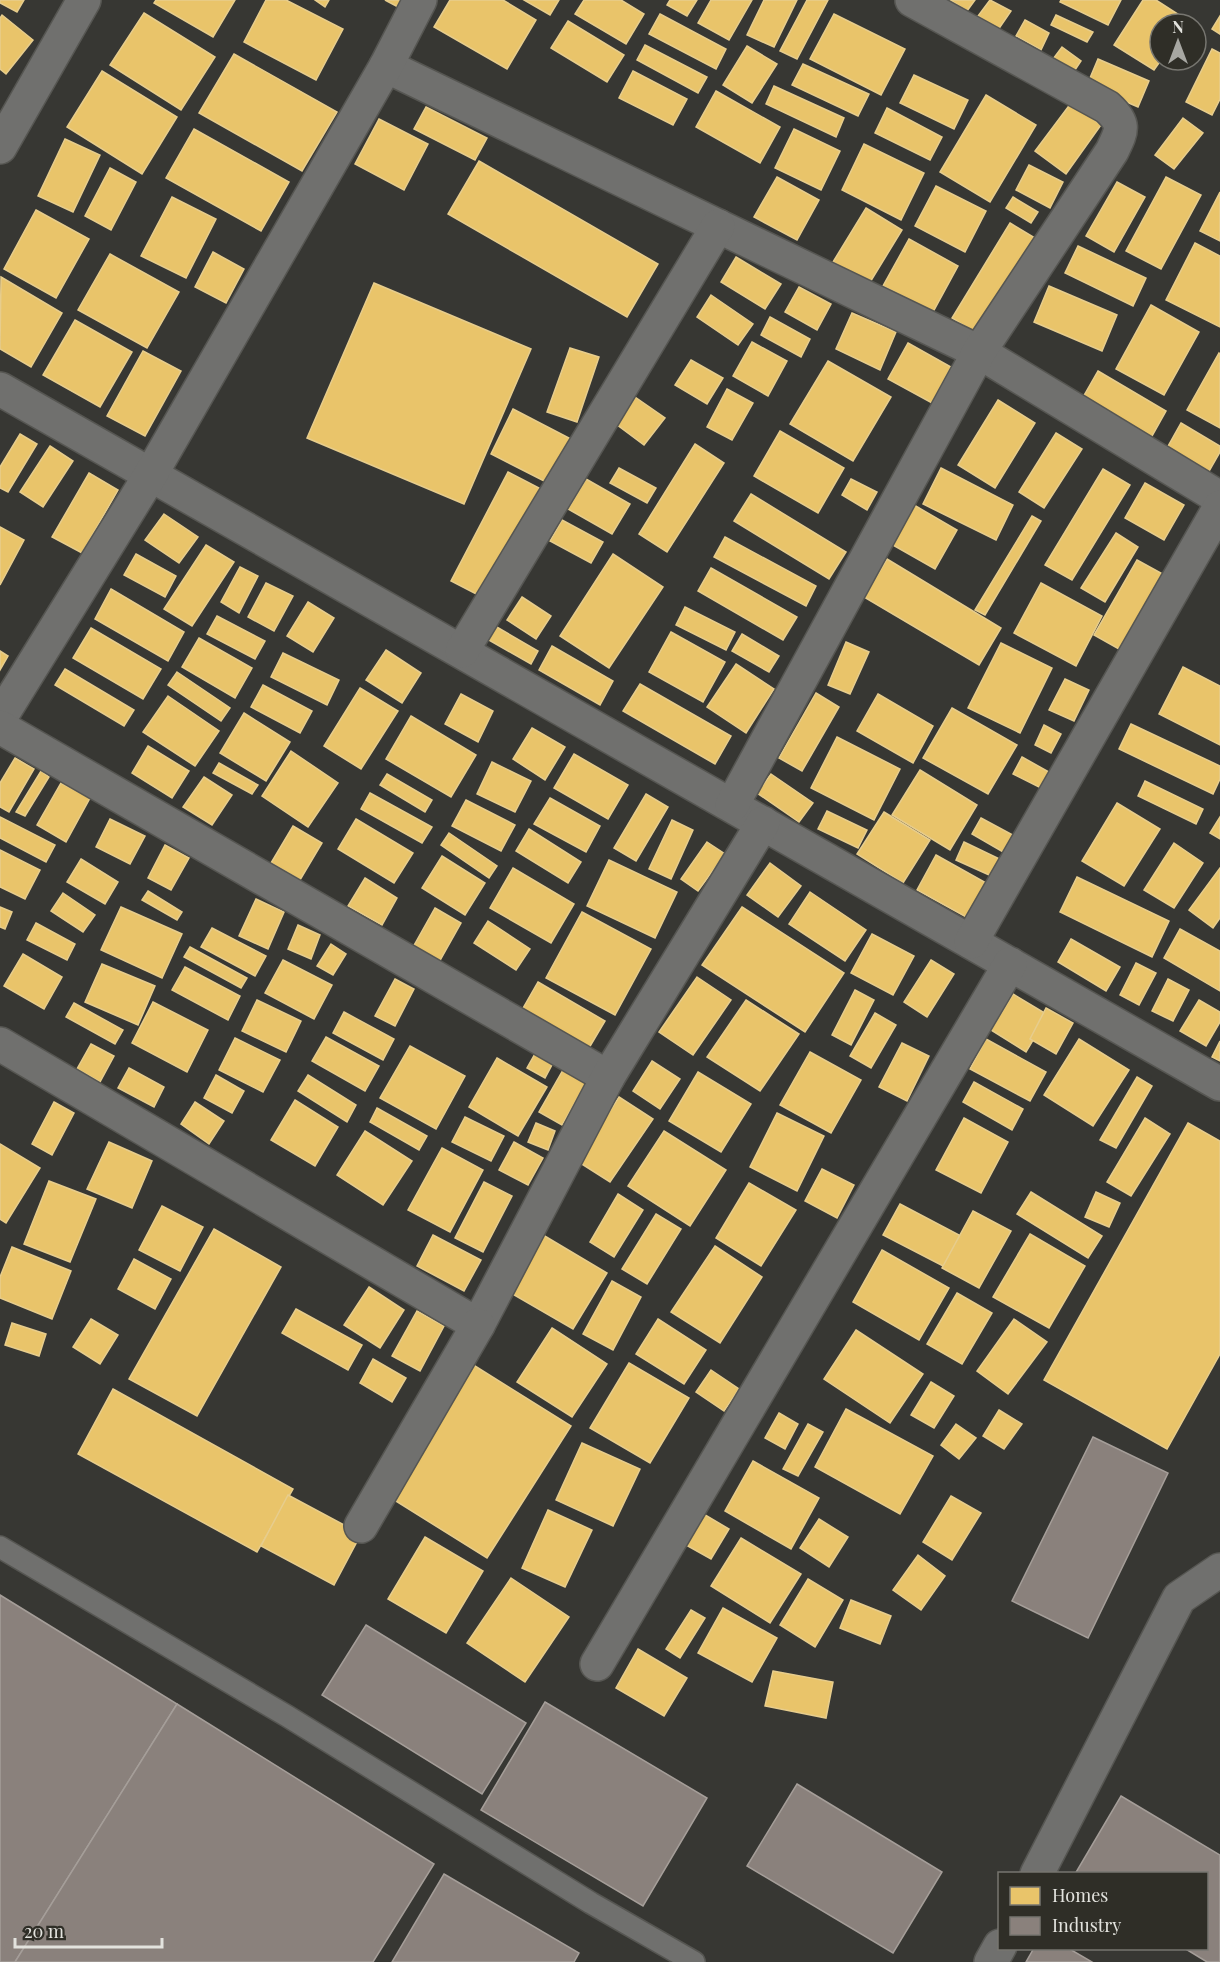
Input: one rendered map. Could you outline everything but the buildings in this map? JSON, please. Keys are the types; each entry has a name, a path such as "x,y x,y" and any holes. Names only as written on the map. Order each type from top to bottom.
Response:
{"street":[{"path":"0,147 84,0"},
{"path":"0,718 151,474 386,66 420,0"},
{"path":"732,805 979,352 1112,151 1121,127 1118,117 1107,107 912,0"},
{"path":"386,66 979,352 1220,498"},
{"path":"462,651 718,226"},
{"path":"0,389 1220,1084"},
{"path":"971,942 1220,507"},
{"path":"0,727 608,1077"},
{"path":"361,1526 478,1325 608,1077 763,823"},
{"path":"597,1665 1010,964"},
{"path":"0,1044 478,1325"},
{"path":"1038,1872 1179,1598 1220,1570"},
{"path":"991,1962 998,1948"}],"lane":[{"path":"0,1547 277,1710 591,1903 694,1962"}]}
